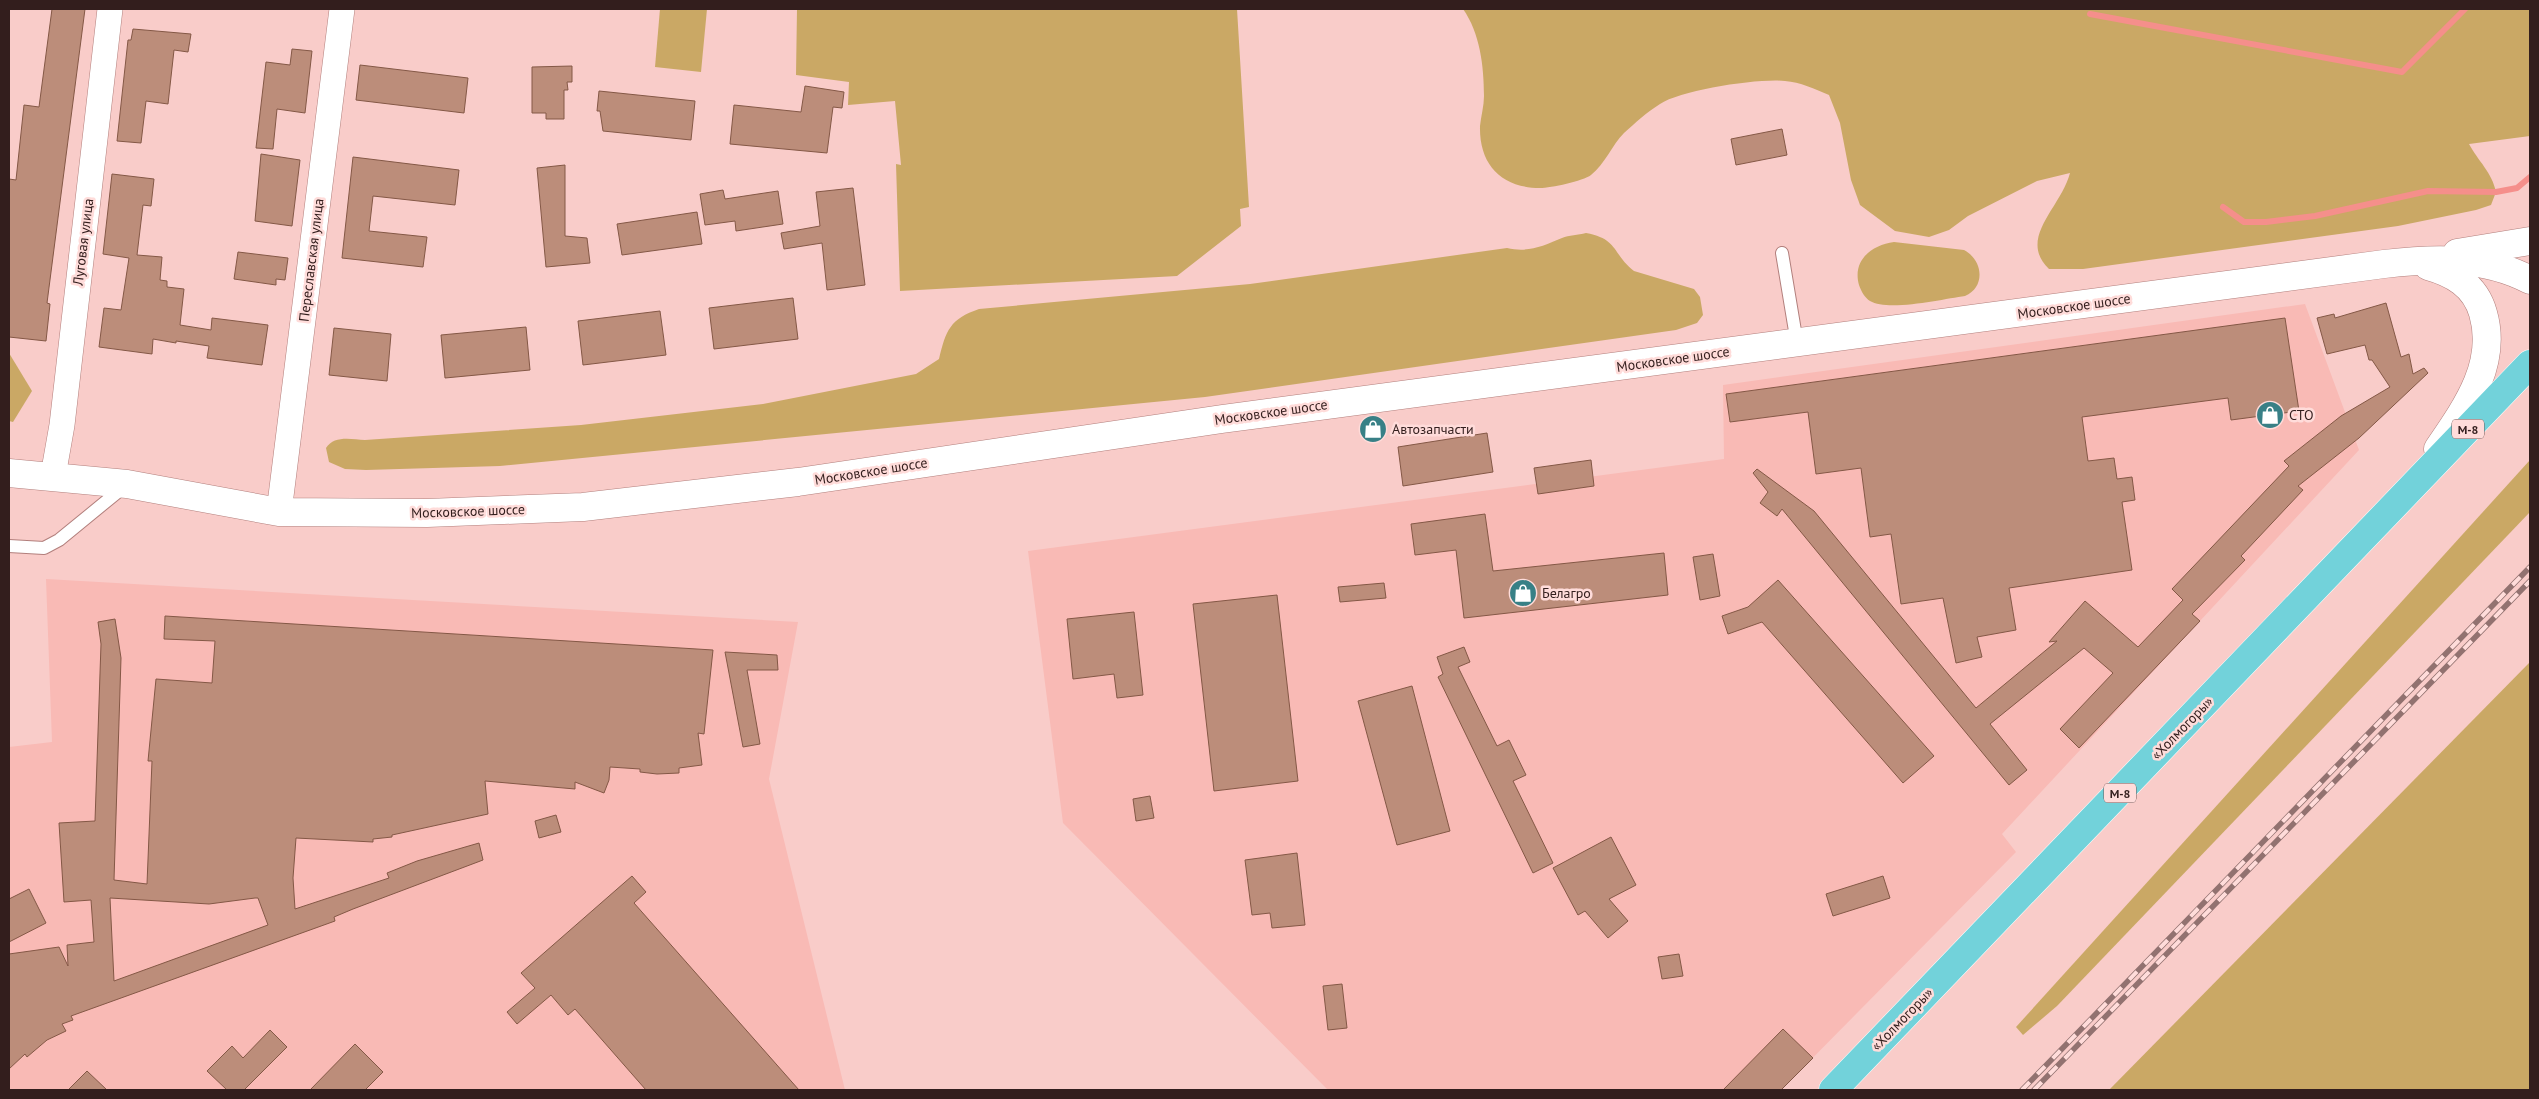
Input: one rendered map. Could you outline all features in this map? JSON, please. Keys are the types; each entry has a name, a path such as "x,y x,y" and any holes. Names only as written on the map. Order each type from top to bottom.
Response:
{"highway":[{"name":"«Холмогоры»","path":"1833,1090 2530,364"}],"street":[{"name":"Луговая улица","path":"53,476 62,425 110,9"},
{"name":"Переславская улица","path":"279,512 342,9"},
{"path":"2384,264 2530,241"},
{"name":"Московское шоссе","path":"9,473 127,484 279,512 427,513 583,508 798,482 1222,419 2384,264 2454,259 2506,270 2530,280"},
{"path":"2384,264 2427,266 2455,275 2466,284 2482,307 2488,337 2485,366 2477,386 2449,433 2405,494"}],"lane":[{"path":"1782,253 1797,343"},
{"path":"9,546 44,548 59,540 127,484"}],"shaded area":[{"path":"660,9 707,9 701,72 655,67"},
{"path":"797,9 1237,9 1249,207 1240,209 1241,226 1177,276 900,291 896,164 901,165 895,101 848,105 849,82 796,75"},
{"path":"1463,9 2530,9 2530,136 2469,144 2488,173 2496,192 2491,205 2476,210 2398,226 2083,269 2049,269 2040,257 2038,246 2039,234 2070,173 2037,181 1968,216 1949,230 1929,237 1895,231 1860,205 1851,180 1840,123 1829,95 1791,82 1757,81 1740,83 1702,90 1670,99 1650,110 1624,133 1591,175 1567,184 1545,188 1514,184 1495,171 1483,152 1480,126 1484,104 1482,62 1477,39 1469,18"},
{"path":"1586,233 1610,243 1634,271 1694,289 1700,297 1703,315 1697,323 1676,330 1205,397 500,466 345,469 329,462 326,448 338,439 365,440 581,425 763,404 916,374 939,359 947,333 955,322 979,309 1250,284 1507,248 1522,250 1542,246 1565,237"},
{"path":"1894,242 1964,250 1975,260 1980,273 1979,280 1972,292 1965,296 1902,305 1878,304 1870,301 1863,294 1859,285 1858,268 1861,261 1871,250"},
{"path":"2305,304 2359,450 2002,834 2016,852 1781,1090 1328,1090 1063,823 1028,551 1724,459 1723,385"},
{"path":"9,353 32,391 13,422 9,421"},
{"path":"2530,460 2530,512 2057,1006 2023,1035 2016,1027"},
{"path":"46,579 798,622 769,779 845,1090 9,1090 9,747 52,742"},
{"path":"2530,662 2530,1090 2109,1090"}],"building":[{"path":"52,9 85,9 47,303 50,304 46,341 9,337 9,179 16,180 24,105 39,107"},
{"path":"133,29 191,34 188,52 174,50 168,104 146,101 141,143 117,141 128,40 131,40"},
{"path":"292,49 312,51 305,113 277,109 273,149 256,148 266,62 290,65"},
{"path":"360,65 468,78 464,113 356,100"},
{"path":"572,66 572,82 567,82 568,90 564,90 564,119 546,119 546,113 532,113 532,67"},
{"path":"805,86 844,92 842,108 833,107 827,153 730,144 734,105 801,112"},
{"path":"599,91 695,101 691,140 603,131 600,111 597,111"},
{"path":"1782,129 1787,155 1736,165 1731,139"},
{"path":"261,154 300,160 292,226 255,221"},
{"path":"353,157 459,170 455,205 373,196 369,231 427,237 423,267 342,258"},
{"path":"565,165 565,236 587,238 590,263 546,267 537,168"},
{"path":"112,174 154,179 151,206 143,205 137,255 162,257 160,280 167,281 167,287 184,289 180,325 211,330 212,318 268,325 262,365 207,358 209,346 176,341 176,343 153,339 152,354 99,347 104,308 121,310 129,258 103,254"},
{"path":"853,188 865,285 827,290 822,243 784,249 781,233 820,226 816,192"},
{"path":"723,190 725,199 778,191 783,224 736,231 735,221 705,225 700,194"},
{"path":"697,212 702,244 622,255 617,224"},
{"path":"238,252 288,258 285,280 276,279 276,285 234,279"},
{"path":"793,298 798,339 714,349 709,308"},
{"path":"2386,303 2401,357 2409,354 2413,374 2424,368 2428,373 2359,438 2298,486 2303,490 2241,556 2245,560 2192,614 2200,621 2079,748 2060,729 2113,673 2084,648 1990,724 2027,770 2009,785 1782,509 1777,516 1760,503 1768,492 1753,473 1757,469 1814,511 1976,708 2057,641 2049,642 2085,601 2138,647 2183,600 2172,589 2289,466 2284,461 2341,416 2390,387 2372,360 2369,360 2365,345 2327,354 2317,318 2334,314 2335,318"},
{"path":"660,311 666,355 583,365 578,321"},
{"path":"2285,318 2299,411 2231,420 2228,398 2082,417 2088,461 2114,458 2117,479 2132,477 2135,500 2122,502 2132,570 2009,588 2016,630 1977,637 1982,657 1956,663 1943,598 1901,604 1891,534 1870,537 1861,468 1816,474 1808,412 1730,422 1726,394"},
{"path":"526,327 530,370 445,378 441,335"},
{"path":"334,328 391,334 387,381 329,375"},
{"path":"1487,433 1493,472 1403,486 1398,447"},
{"path":"1591,460 1594,486 1538,494 1534,468"},
{"path":"1485,514 1493,571 1664,553 1668,595 1464,618 1456,550 1415,555 1411,524"},
{"path":"1713,554 1720,596 1700,600 1693,557"},
{"path":"1778,580 1934,756 1903,783 1762,622 1728,634 1722,616 1748,607"},
{"path":"1384,583 1386,598 1340,602 1338,587"},
{"path":"1277,595 1298,781 1214,791 1193,604"},
{"path":"1134,612 1143,695 1117,698 1114,674 1073,679 1067,619"},
{"path":"165,616 713,650 704,734 698,733 702,765 679,768 679,773 657,774 640,772 640,769 610,767 609,780 604,793 575,782 575,789 485,781 488,814 392,835 392,837 373,839 373,842 296,838 293,878 295,909 389,878 387,873 417,861 479,843 483,860 353,909 334,917 335,921 71,1016 73,1020 62,1024 66,1031 47,1040 27,1057 25,1054 9,1069 9,954 59,947 68,966 67,945 94,942 91,900 64,902 59,823 95,821 101,644 98,622 115,619 121,658 114,880 147,884 152,761 148,761 156,679 212,683 215,641 164,639","holes":["110,898 209,904 258,898 268,925 114,981"]},
{"path":"1464,647 1470,662 1458,667 1497,746 1509,740 1526,775 1513,781 1553,863 1533,873 1438,677 1443,674 1437,657"},
{"path":"725,652 777,655 778,670 747,670 760,744 743,747"},
{"path":"1412,686 1450,831 1397,845 1358,701"},
{"path":"1150,796 1154,818 1136,821 1133,799"},
{"path":"556,815 561,832 539,838 535,821"},
{"path":"1611,837 1636,885 1609,899 1628,921 1608,938 1585,911 1578,915 1553,868"},
{"path":"1297,853 1305,925 1272,928 1270,913 1252,915 1245,860"},
{"path":"632,876 646,892 634,903 799,1090 646,1090 575,1009 568,1015 551,995 517,1024 507,1012 535,988 521,973"},
{"path":"1883,876 1890,898 1833,916 1826,894"},
{"path":"29,889 46,923 9,942 9,899"},
{"path":"1679,954 1683,976 1662,979 1658,957"},
{"path":"1342,984 1347,1028 1328,1030 1323,986"},
{"path":"1783,1029 1813,1058 1781,1090 1723,1090"},
{"path":"270,1030 287,1047 244,1090 227,1090 207,1071 232,1046 243,1058"},
{"path":"355,1044 383,1072 365,1090 310,1090"},
{"path":"87,1071 107,1090 68,1090"}],"waterway":[{"path":"2090,14 2402,72 2465,9"},
{"path":"2223,207 2244,222 2266,222 2315,216 2428,191 2496,192 2517,188 2530,177"}],"railway":[{"path":"2022,1090 2530,567"},
{"path":"2034,1090 2530,581"}],"place":[{"name":"СТО","path":"2270,415"},
{"name":"Автозапчасти","path":"1373,429"},
{"name":"Белагро","path":"1523,593"}]}
